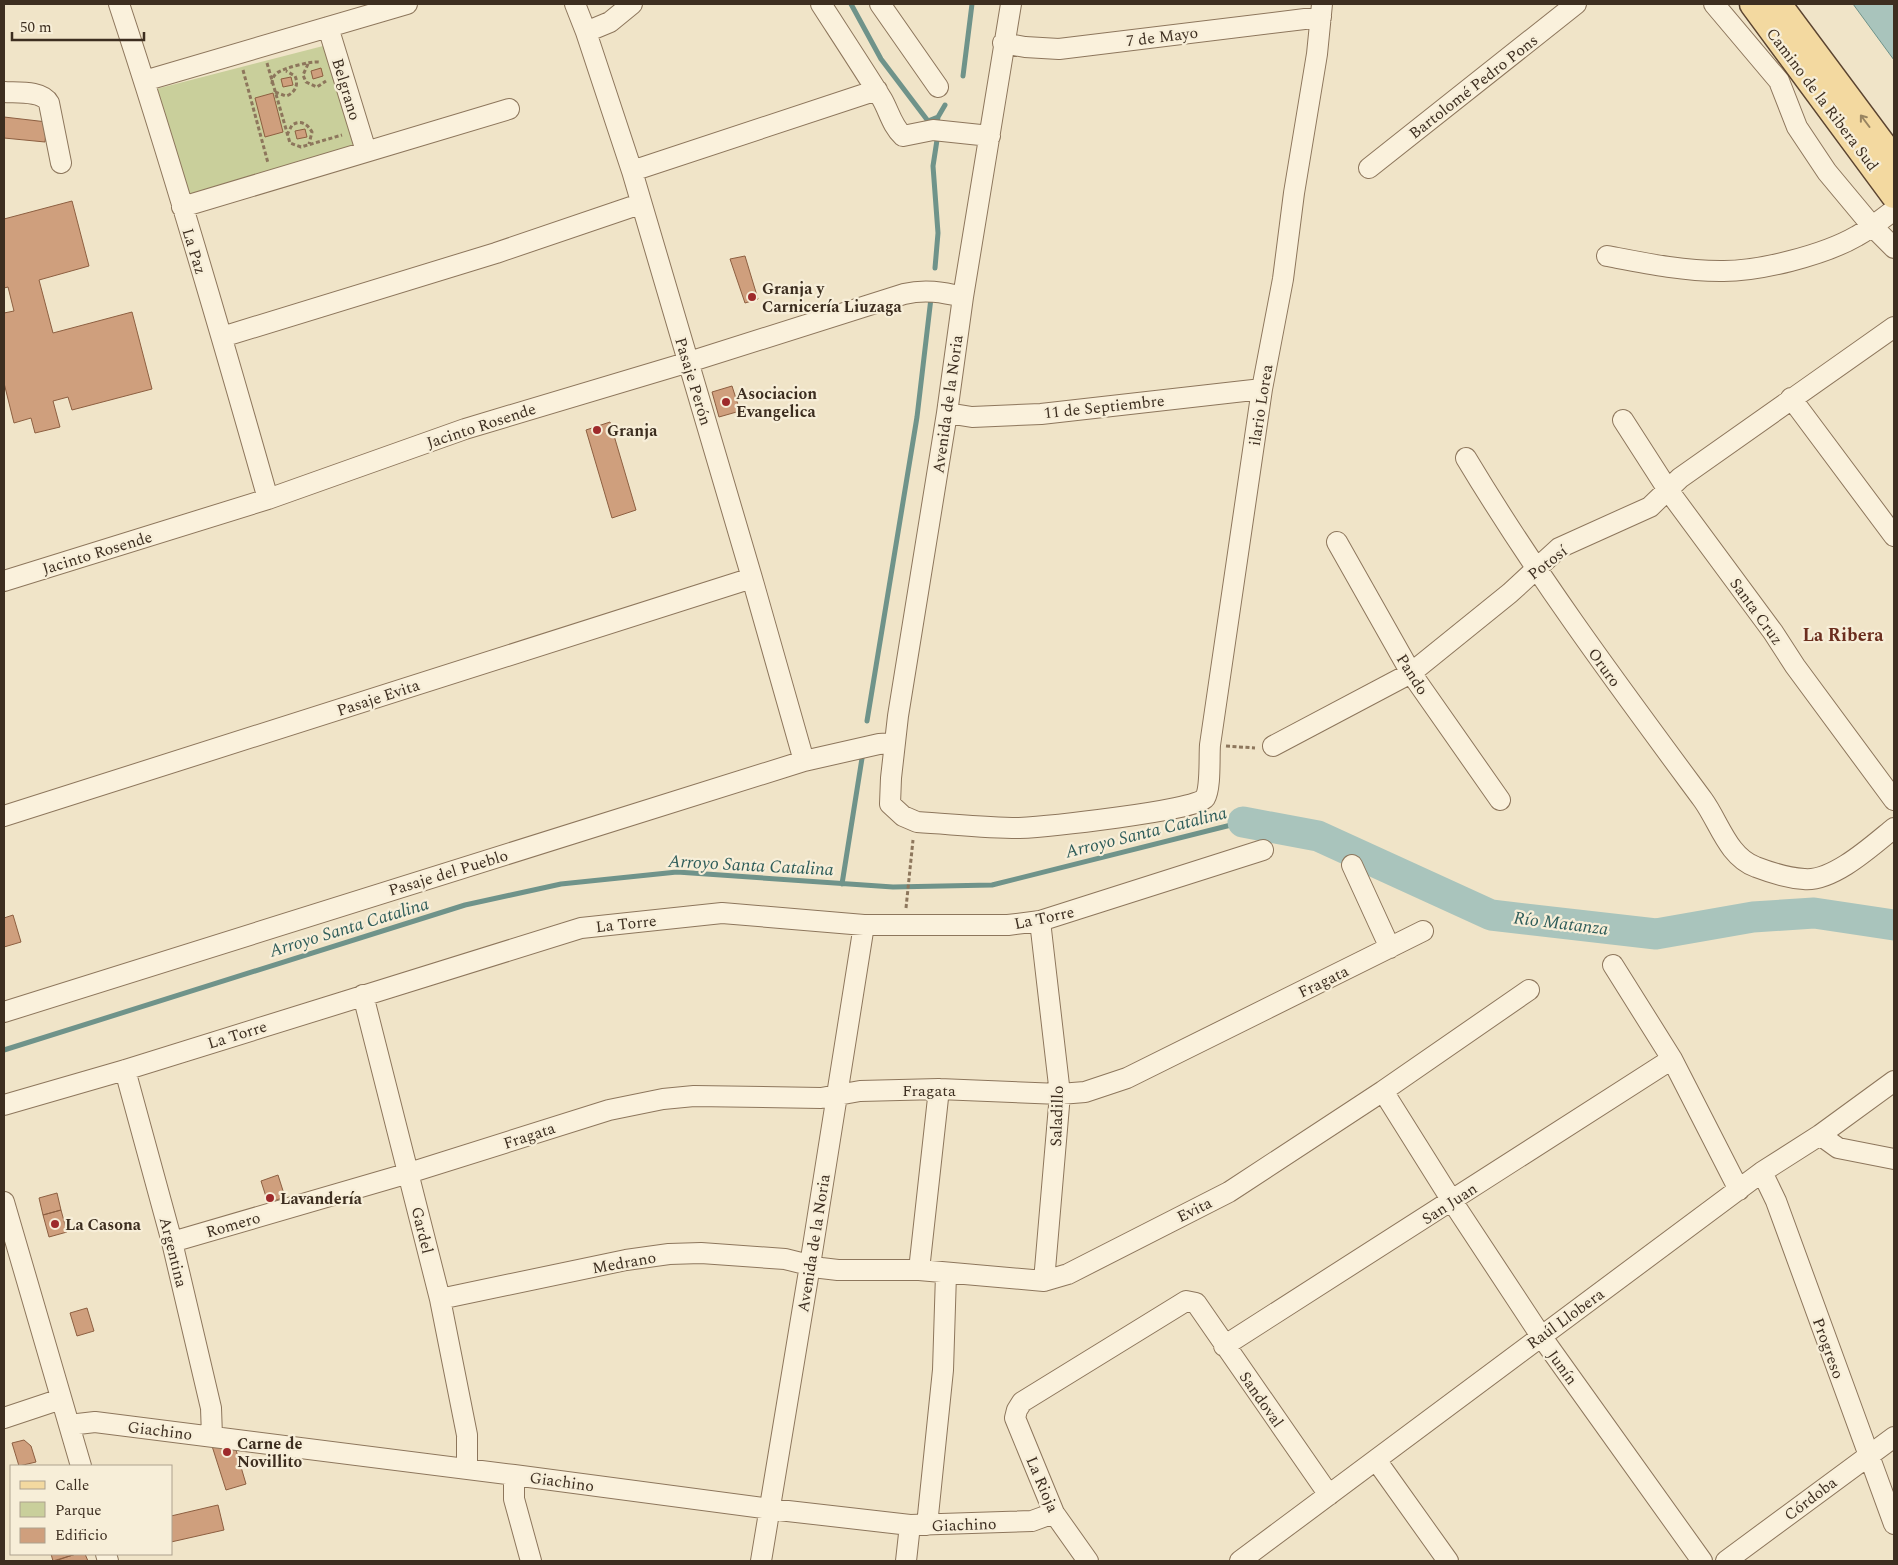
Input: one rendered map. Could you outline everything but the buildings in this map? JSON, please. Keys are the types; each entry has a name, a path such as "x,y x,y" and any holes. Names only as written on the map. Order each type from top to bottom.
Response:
{"main road":[{"name":"Camino de la Ribera Sud","path":"1752,4 1894,194"},
{"name":"Camino de la Ribera Sud","path":"1778,4 1894,160"}],"street":[{"name":"La Paz","path":"119,4 222,337 268,499"},
{"name":"Pasaje Perón","path":"574,4 586,32 632,171 640,204 689,362 804,761"},
{"path":"586,32 610,22 632,4"},
{"path":"821,4 877,90 897,131 903,136 933,130 990,136"},
{"path":"880,4 938,87"},
{"name":"Avenida de la Noria","path":"917,822 903,816 890,804 890,778 963,297 990,136 1003,43 1011,4"},
{"name":"Bartolomé Pedro Pons","path":"1369,168 1576,4"},
{"path":"1714,4 1778,81 1797,127 1827,172 1872,226 1894,248"},
{"path":"144,81 401,5"},
{"name":"7 de Mayo","path":"1003,43 1025,47 1059,49 1321,11"},
{"name":"ilario Lorea","path":"917,822 1019,828 1071,823 1178,808 1198,803 1205,798 1208,788 1210,745 1262,389 1283,279 1294,193 1317,54 1321,11"},
{"name":"Belgrano","path":"328,27 366,150"},
{"path":"632,171 877,90"},
{"path":"4,92 47,98 61,163"},
{"path":"182,207 366,150 508,109"},
{"path":"222,337 496,253 640,204"},
{"path":"1607,256 1658,265 1721,272 1754,268 1800,258 1856,237 1894,210"},
{"name":"Jacinto Rosende","path":"4,581 268,499 465,429 689,362 904,294 920,290 937,291 963,297"},
{"name":"Potosí","path":"1273,746 1411,673 1510,593 1559,548 1650,507 1680,478 1894,327"},
{"name":"11 de Septiembre","path":"946,413 972,417 1041,414 1262,389"},
{"path":"1791,398 1894,536"},
{"name":"Santa Cruz","path":"1623,420 1668,490 1894,800"},
{"name":"Oruro","path":"1466,458 1504,522 1557,601 1705,803 1736,855 1754,867 1805,879 1818,877 1847,865 1894,828"},
{"name":"Pando","path":"1337,542 1411,673 1500,800"},
{"name":"Pasaje Evita","path":"4,816 752,578"},
{"name":"Pasaje del Pueblo","path":"4,1012 804,761 879,744 895,743"},
{"name":"La Torre","path":"4,1105 125,1070 581,928 722,913 864,925 1008,925 1040,921 1263,850"},
{"path":"1352,865 1390,948"},
{"name":"Saladillo","path":"1040,921 1060,1094 1044,1281"},
{"name":"Avenida de la Noria","path":"761,1561 864,925"},
{"name":"Fragata","path":"409,1173 608,1110 663,1099 694,1096 821,1098 860,1091 939,1088 1060,1094 1085,1092 1128,1078 1423,931"},
{"path":"1613,965 1672,1059 1739,1190"},
{"name":"Evita","path":"810,1265 838,1270 919,1270 946,1274 1044,1281 1068,1274 1229,1192 1383,1091 1529,990"},
{"name":"Gardel","path":"363,995 440,1299 467,1435 466,1469"},
{"name":"San Juan","path":"1224,1346 1672,1059"},
{"name":"Argentina","path":"125,1070 172,1242 211,1408 212,1436"},
{"name":"Raúl Llobera","path":"1240,1561 1762,1172 1820,1135 1894,1081"},
{"path":"919,1270 939,1088"},
{"name":"Junín","path":"1383,1091 1452,1201 1541,1336 1702,1561"},
{"path":"1820,1135 1838,1148 1894,1160"},
{"name":"Progreso","path":"1762,1172 1776,1200 1894,1524"},
{"name":"Romero","path":"172,1242 409,1173"},
{"path":"4,1202 81,1465"},
{"name":"Medrano","path":"440,1299 626,1260 669,1254 701,1253 785,1259 810,1265"},
{"path":"906,1561 918,1525 943,1370 946,1274"},
{"name":"Sandoval","path":"1022,1402 1186,1302 1196,1303 1328,1495"},
{"path":"4,1418 61,1399"},
{"name":"La Rioja","path":"1022,1402 1015,1418 1054,1513 1088,1561"},
{"name":"Giachino","path":"70,1425 95,1422 770,1509 918,1525 1032,1522 1054,1513"},
{"name":"Córdoba","path":"1726,1561 1868,1454 1894,1437"},
{"path":"1376,1460 1448,1561"},
{"path":"514,1475 514,1498 531,1561"}],"path":[{"path":"263,46 273,89 290,143 297,147 345,134"},
{"path":"238,52 272,179"},
{"path":"272,84 274,76 280,72 312,62 324,64"},
{"path":"312,62 306,67 303,75 309,85 317,87 321,85 328,75"},
{"path":"273,89 278,94 286,96 294,92 296,88 295,76 288,72 280,72"},
{"path":"287,136 287,132 292,125 299,122 303,123 312,132 309,145"},
{"path":"1223,746 1250,748 1273,746"},
{"path":"907,905 917,822"}],"green space":[{"path":"327,45 354,147 184,198 156,89"}],"water":[{"path":"1853,4 1894,4 1894,60"}],"waterway":[{"path":"851,4 881,59 928,121 938,117 937,124"},
{"path":"963,76 972,4"},
{"path":"938,117 945,105"},
{"path":"935,268 938,233 933,166 937,140"},
{"path":"867,721 917,417 931,298"},
{"path":"842,884 863,752"},
{"name":"Arroyo Santa Catalina","path":"4,1050 465,905 561,884 677,872 893,887 992,885 1243,822"},
{"name":"Río Matanza","path":"1243,822 1318,836 1491,915 1656,934 1753,917 1814,913 1894,925"}],"place":[{"name":"Granja y Carnicería Liuzaga","path":"752,297"},
{"name":"Asociacion Evangelica","path":"726,402"},
{"name":"Granja","path":"597,430"},
{"name":"Lavandería","path":"270,1198"},
{"name":"La Casona","path":"55,1224"},
{"name":"Carne de Novillito","path":"227,1452"}],"district":[{"name":"La Ribera","path":"1843,635"}]}
